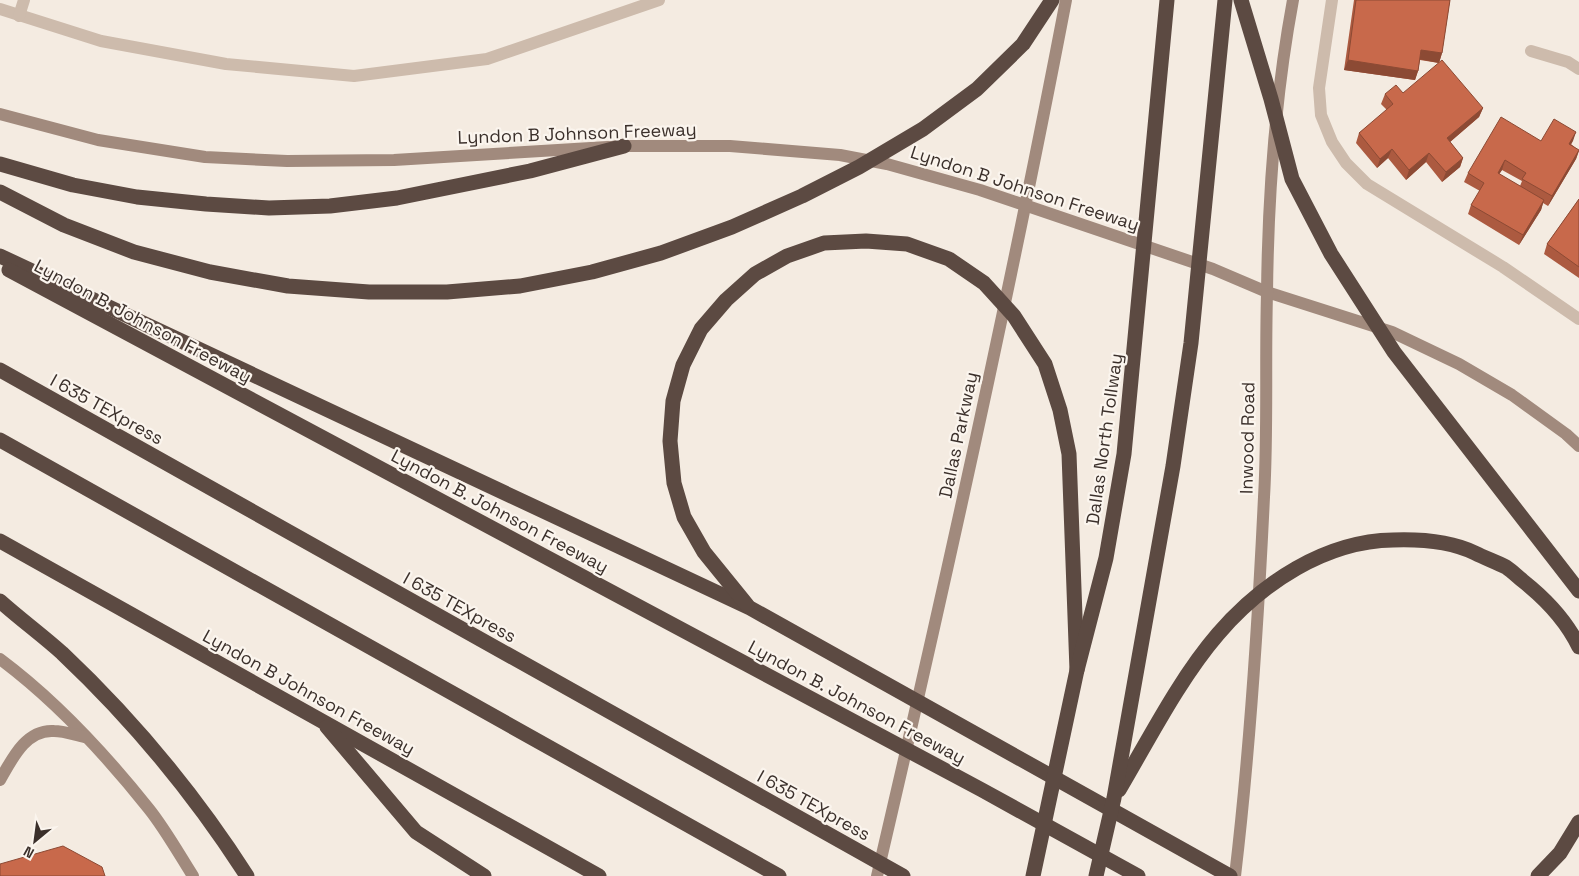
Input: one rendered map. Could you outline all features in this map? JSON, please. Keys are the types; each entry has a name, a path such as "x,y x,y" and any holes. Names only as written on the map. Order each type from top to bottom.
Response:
{"highway":[{"path":"0,192 64,225 134,252 210,272 288,286 369,292 447,292 520,286 592,272 670,250 732,227 802,196 860,167 923,129 977,89 1023,44 1052,0"},
{"name":"Dallas North Tollway","path":"1033,876 1077,670 1106,558 1124,454 1168,0"},
{"path":"1096,876 1114,798 1173,466 1191,343 1225,0"},
{"path":"1241,0 1271,99 1292,180 1331,254 1394,352 1579,591"},
{"path":"0,164 73,185 137,197 269,208 330,206 397,198 530,171 628,146"},
{"path":"750,608 704,552 684,517 674,483 670,441 673,401 683,365 701,329 726,300 755,274 787,256 824,242 866,241 907,244 948,259 984,283 1014,316 1045,364 1060,410 1069,454 1077,670"},
{"path":"0,256 750,608 1230,876"},
{"name":"Lyndon B. Johnson Freeway","path":"0,266 982,790 1138,876"},
{"name":"I 635 TEXpress","path":"0,370 902,876"},
{"path":"0,440 779,876"},
{"path":"1114,798 1188,674 1218,634 1251,601 1295,568 1336,549 1376,540 1419,539 1464,548 1507,568 1543,597 1571,630 1579,647"},
{"name":"Lyndon B Johnson Freeway","path":"0,540 599,876"},
{"path":"0,602 61,652 128,721 164,762 196,803 246,876"},
{"path":"321,720 416,832 484,876"},
{"path":"1538,876 1560,853 1579,822"}],"main road":[{"name":"Dallas Parkway","path":"877,876 930,651 1026,205 1066,0"},
{"name":"Inwood Road","path":"1235,876 1243,804 1264,497 1266,292 1278,93 1293,0"},
{"name":"Lyndon B Johnson Freeway","path":"0,114 98,140 214,157 287,161 394,160 628,146 730,146 840,155 888,164 1026,205 1213,269 1266,292 1392,332 1459,364 1512,395 1566,434 1579,446"},
{"path":"0,659 55,706 150,810 193,876"},
{"path":"0,780 13,756 33,735 53,730 85,737"}],"street":[{"path":"20,16 24,0"},
{"path":"0,9 101,41 226,64 354,76 487,59 659,0"},
{"path":"1332,0 1319,88 1320,115 1332,142 1346,163 1367,184 1503,267 1579,319"},
{"path":"1531,52 1568,62 1579,69"}],"building":[{"path":"1356,0 1450,0 1442,53 1421,50 1418,71 1348,60"},
{"path":"1442,60 1483,108 1447,138 1463,158 1446,172 1429,153 1409,170 1392,149 1380,159 1359,133 1393,104 1385,94 1396,85 1403,93"},
{"path":"1501,117 1541,141 1554,119 1576,132 1569,144 1579,150 1552,196 1522,179 1526,173 1505,160 1498,173 1544,200 1523,235 1471,205 1484,183 1468,173"},
{"path":"1579,199 1579,267 1547,244"},
{"path":"63,846 102,867 105,876 0,876 0,864"}]}
